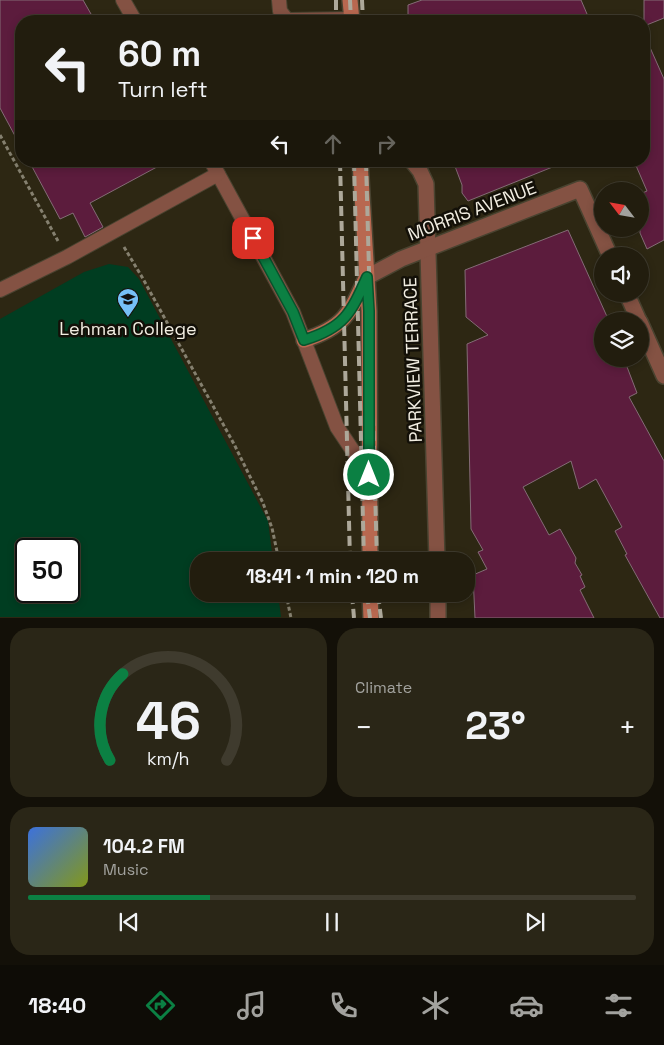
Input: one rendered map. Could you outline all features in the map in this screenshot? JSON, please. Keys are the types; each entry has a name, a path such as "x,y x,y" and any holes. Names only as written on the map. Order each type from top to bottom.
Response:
{"main road":[{"path":"350,0 352,15"},
{"path":"360,167 369,311 370,552"},
{"path":"304,340 324,334 342,321 354,305 367,277"},
{"path":"370,602 371,618"}],"street":[{"name":"PARKVIEW TERRACE","path":"417,167 426,184 437,552"},
{"name":"MORRIS AVENUE","path":"367,277 401,259 580,189 606,247"},
{"path":"649,342 664,376"},
{"path":"438,602 438,618"}],"lane":[{"path":"123,0 132,15"},
{"path":"279,0 280,11 284,15"},
{"path":"214,167 293,312 338,427 369,475"},
{"path":"0,290 114,232 218,174"}],"path":[{"path":"0,135 15,162"},
{"path":"18,167 67,257"},
{"path":"114,232 142,277 234,444 266,511 277,552"},
{"path":"288,602 291,618"}],"green space":[{"path":"109,264 128,267 139,279 268,521 272,552 190,552 190,602 279,602 281,617 0,617 0,319 84,272"}],"building":[{"path":"0,0 83,0 92,15 15,15 15,136 0,108"},
{"path":"422,0 581,0 587,15 408,15 408,5"},
{"path":"644,0 664,0 664,18 650,24 650,15 644,15"},
{"path":"650,48 664,79 664,240 649,248 646,247 642,238 649,238 649,182 643,182 637,167 650,167"},
{"path":"32,167 157,167 90,203 103,227 85,237 73,213 60,219"},
{"path":"455,167 553,167 468,201 462,193 462,185"},
{"path":"568,230 594,288 594,302 600,302 605,312 594,312 594,367 627,367 637,393 629,397 664,461 664,618 660,618 625,555 627,554 615,531 622,527 596,479 579,489 571,461 523,487 549,535 560,529 576,558 575,563 582,575 580,576 585,587 580,590 594,618 475,618 475,574 487,569 478,552 483,550 471,529 467,344 488,335 466,317 465,270"}],"railway":[{"path":"336,0 336,15"},
{"path":"350,0 351,15"},
{"path":"362,0 363,15"},
{"path":"340,167 350,552"},
{"path":"354,167 364,552"},
{"path":"366,167 377,552"},
{"path":"353,602 354,618"},
{"path":"368,602 370,618"},
{"path":"379,602 381,618"}],"place":[{"name":"Lehman College","path":"128,318"}],"route":[{"path":"253,238 293,312 304,340 324,334 342,321 354,305 367,277 369,311 369,475"}]}
